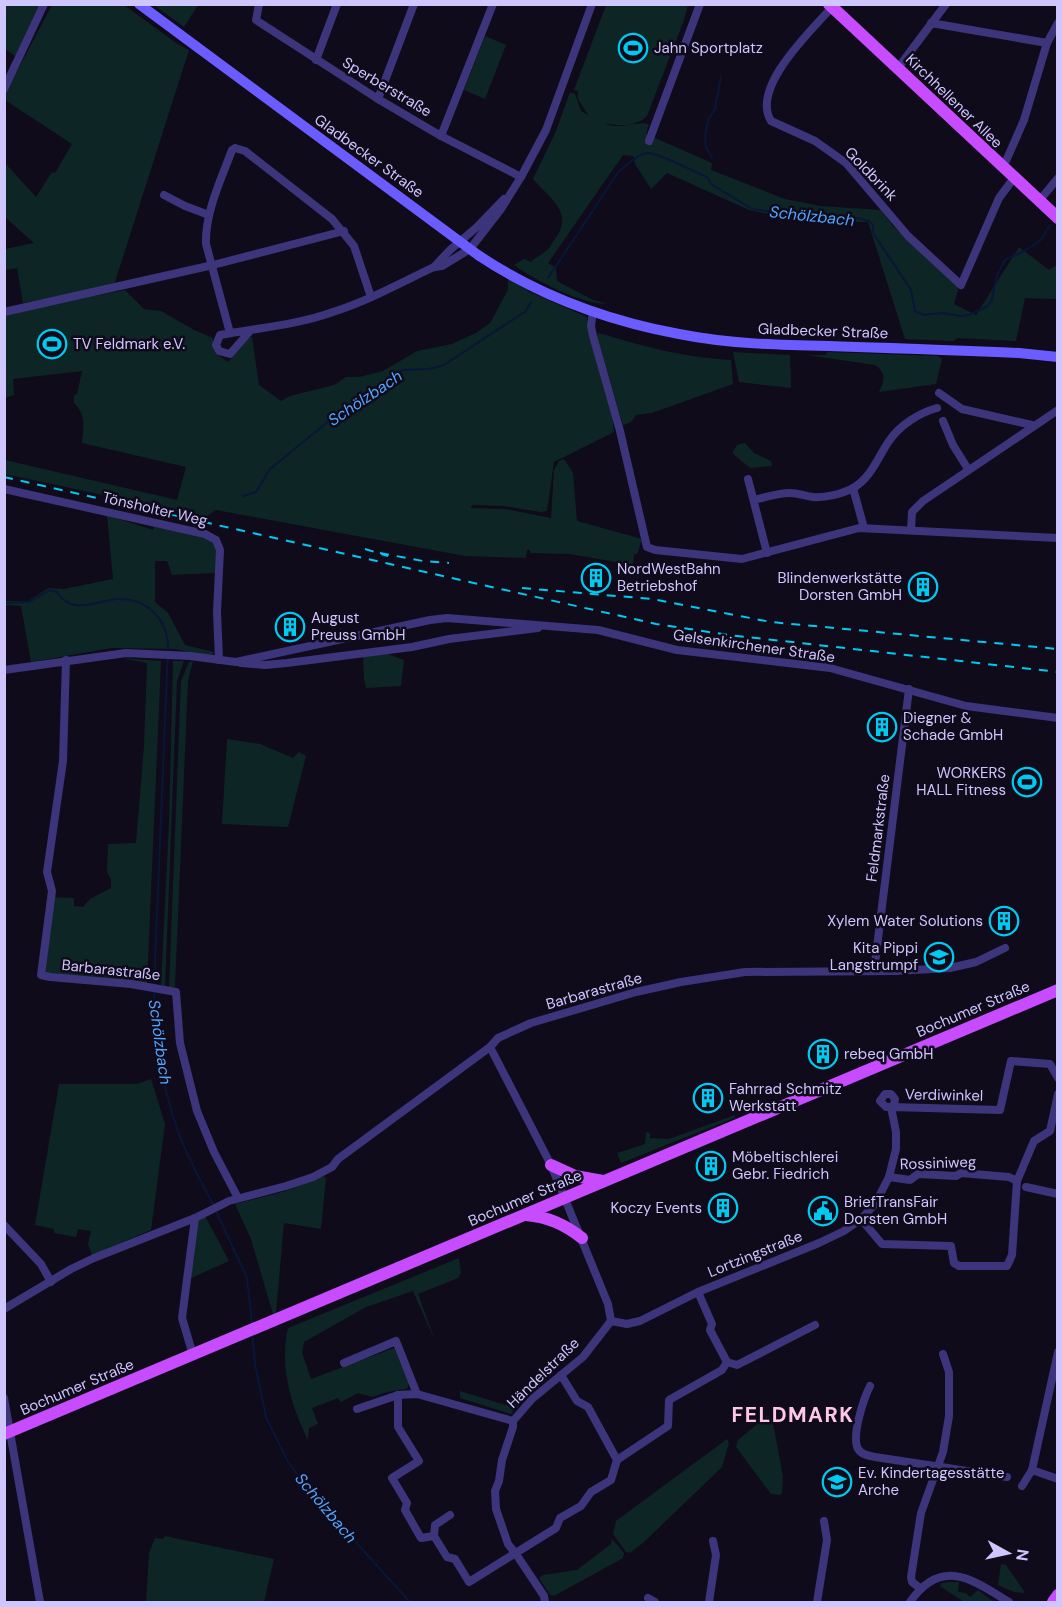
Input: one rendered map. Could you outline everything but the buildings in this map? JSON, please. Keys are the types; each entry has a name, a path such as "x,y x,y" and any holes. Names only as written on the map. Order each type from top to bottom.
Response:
{"main road":[{"name":"Gladbecker Straße","path":"139,4 491,264 536,287 593,311 636,325 730,341 778,345 1019,353 1058,357"},
{"name":"Kirchhellener Allee","path":"832,5 1058,218"},
{"name":"Gladbecker Straße","path":"1019,353 1058,351"},
{"name":"Bochumer Straße","path":"8,1433 1058,990"},
{"path":"551,1165 575,1176 604,1181"},
{"path":"525,1215 553,1220 582,1238"},
{"path":"1053,1602 1058,1595"}],"street":[{"path":"4,89 44,4"},
{"name":"Sperberstraße","path":"260,4 256,20 316,60 441,136 521,177"},
{"path":"316,60 337,4"},
{"path":"378,99 414,4"},
{"path":"441,136 493,4"},
{"path":"250,331 230,354 219,351 216,345 220,335 250,331 332,313 434,267 442,266 470,249 501,209 546,130 592,4"},
{"path":"649,141 700,4"},
{"path":"898,68 946,4"},
{"name":"Goldbrink","path":"832,5 783,62 767,102 767,114 771,121 815,141 846,164 908,236 961,285 999,198 1014,178"},
{"path":"931,23 1047,43"},
{"path":"1006,161 1024,120 1047,43 1058,23"},
{"path":"230,333 206,237 209,215 232,150 240,149 332,219 344,231 358,257 367,291 371,297"},
{"path":"1039,201 1058,178"},
{"path":"434,267 513,189"},
{"path":"164,195 184,206 209,215"},
{"path":"4,312 213,265 344,231"},
{"path":"593,311 591,326 593,336 620,431 647,547 742,560 840,531 864,528 1058,538"},
{"path":"939,393 962,410 1032,425"},
{"path":"754,500 792,493 813,497 829,496 854,488 872,470 889,440 900,428 926,411 937,408"},
{"path":"910,530 911,516 916,506 1032,425 1058,410"},
{"path":"943,421 952,445 968,469"},
{"path":"748,479 767,554"},
{"path":"854,488 864,528"},
{"name":"Tönsholter Weg","path":"4,489 205,534 213,538 218,543 220,553 217,612 219,660"},
{"name":"Gelsenkirchener Straße","path":"237,662 447,618 598,630 677,650 830,668 966,706 1058,717"},
{"name":"Gelsenkirchener Straße","path":"4,670 126,653 159,654 265,665 412,647 458,638 551,626"},
{"path":"284,651 287,663"},
{"name":"Barbarastraße","path":"66,660 63,761 47,872 52,891 41,975 161,988 176,992 180,1043 197,1111 214,1152 238,1198"},
{"name":"Feldmarkstraße","path":"874,971 909,689"},
{"name":"Barbarastraße","path":"4,1309 94,1258 195,1218 238,1198 286,1186 332,1167 338,1159 490,1047 498,1038 531,1023 636,992 681,982 745,972 950,968 976,962 1005,948"},
{"path":"490,1047 551,1165 608,1304 611,1321"},
{"name":"Verdiwinkel","path":"891,1107 1000,1110 1011,1061 1050,1064 1058,1078"},
{"path":"861,1219 882,1244 951,1246 954,1263 959,1266 1007,1266 1012,1255 1017,1181 1034,1141 1050,1131 1058,1094"},
{"name":"Lortzingstraße","path":"611,1321 633,1324 698,1292 819,1243 844,1231 861,1219 875,1204 889,1177 896,1149 896,1132 891,1107"},
{"name":"Rossiniweg","path":"889,1177 910,1180 918,1174 956,1176 961,1173 1009,1177 1017,1181"},
{"path":"1026,1187 1058,1194"},
{"path":"193,1356 182,1318 195,1218"},
{"path":"4,1225 41,1264 51,1282"},
{"path":"698,1292 712,1324 710,1330 727,1362 737,1365 815,1325"},
{"name":"Händelstraße","path":"545,1602 544,1596 508,1544 500,1526 494,1498 504,1452 513,1427 513,1420 532,1399 583,1357 611,1321"},
{"path":"344,1363 396,1341 417,1394"},
{"path":"1022,1486 1032,1470 1058,1352"},
{"path":"920,1588 912,1582 911,1577 921,1513 943,1452 949,1416 949,1372 943,1354"},
{"path":"450,1515 435,1525 434,1536 447,1557 455,1559 469,1582 555,1528 560,1518 581,1506 591,1492 611,1480 617,1460 668,1426 669,1400 722,1370 727,1362"},
{"path":"561,1375 577,1401 588,1407 617,1460"},
{"path":"870,1386 862,1401 856,1437 857,1446 861,1452 867,1456 1006,1477"},
{"path":"357,1409 398,1395 417,1394 513,1420"},
{"path":"398,1395 398,1427 419,1461 393,1479 407,1503 405,1510 421,1538 434,1536"},
{"path":"4,1398 8,1433 40,1602"},
{"path":"1032,1470 1058,1479"},
{"path":"817,1602 827,1540 824,1521"},
{"path":"709,1602 716,1556 713,1541"},
{"path":"910,1602 920,1588 948,1576 971,1579 1009,1602"}],"green space":[{"path":"4,5 39,5 15,56 5,49"},
{"path":"52,5 124,5 189,50 114,285 23,303 17,268 5,270 5,249 34,243 5,217 4,162 36,197 52,172 55,173 72,144 5,100 5,94"},
{"path":"154,5 198,5 184,27"},
{"path":"606,5 688,5 647,116 632,124 605,124 618,126 649,124 646,134 712,163 711,170 785,199 820,206 881,210 893,226 959,287 954,304 976,315 1019,247 1049,270 1057,265 1057,299 1025,298 1016,341 958,338 953,341 905,339 868,222 818,224 749,210 667,173 651,189 635,164 633,156 623,155 548,263 556,268 557,281 593,300 608,304 572,296 523,271 514,265 524,259 531,262 546,251 560,230 562,221 558,206 533,179 556,131 570,92 575,94 581,111 588,115 578,99 578,91 574,90"},
{"path":"485,36 506,45 485,99 464,90"},
{"path":"508,278 528,291 587,317 614,432 554,462 547,511 504,506 472,505 471,508 505,509 551,518 554,470 559,461 564,459 573,473 577,521 642,539 637,554 634,554 633,565 570,554 530,553 530,550 527,550 526,558 465,556 216,510 206,517 5,474 5,460 177,500 186,467 82,443 83,417 74,403 74,395 77,394 82,371 13,379 14,395 5,398 5,313 125,290 144,309 161,311 213,338 215,353 228,362 248,338 252,337 259,385 281,401 290,396 334,385 346,377 359,377 383,371 417,351 452,344 476,333 490,323 508,290"},
{"path":"599,333 664,351 731,360 733,384 652,413 636,415 631,422 623,425 596,335"},
{"path":"733,352 790,355 791,388 739,382"},
{"path":"827,352 938,356 942,359 936,384 879,392 883,377 875,365 807,355 826,355"},
{"path":"745,443 754,453 771,461 772,466 750,468 732,453 737,445"},
{"path":"107,515 153,530 154,527 205,536 217,545 217,571 213,573 172,575 167,561 155,561 155,602 168,613 185,645 214,652 211,657 175,649 112,648 31,662 21,606 5,605 4,601 28,601 49,588 64,589 113,579"},
{"path":"385,653 404,660 401,686 366,688 363,656"},
{"path":"121,658 161,661 147,984 45,973 53,897 74,898 74,906 83,907 90,899 111,888 111,880 107,872 108,844 136,843 144,746 147,663"},
{"path":"173,661 184,661 177,681 165,986 161,985 169,823"},
{"path":"193,661 188,681 175,987 169,987 181,681 189,662"},
{"path":"227,739 260,744 293,758 299,752 306,756 288,827 222,824"},
{"path":"151,1079 165,1124 151,1230 92,1255 88,1244 91,1231 78,1229 76,1237 54,1233 54,1229 35,1225 59,1084 137,1084"},
{"path":"735,1115 734,1118 621,1163 617,1153 645,1144 646,1132 650,1133 650,1138 669,1139"},
{"path":"323,1176 326,1178 321,1229 284,1223 276,1313 273,1314 251,1239 235,1204 286,1191"},
{"path":"205,1216 229,1261 189,1279 197,1220"},
{"path":"459,1258 461,1273 458,1278 418,1294 436,1343 413,1291 366,1307 304,1342 302,1353 311,1379 394,1348 409,1384 407,1389 372,1397 358,1393 341,1402 338,1398 312,1408 318,1424 309,1428 308,1440 296,1414 288,1386 285,1357 288,1328"},
{"path":"546,1372 550,1377 530,1393 511,1414 460,1398 460,1391 509,1406"},
{"path":"767,1416 772,1418 783,1476 780,1495 771,1494 736,1447 738,1440"},
{"path":"727,1439 729,1443 722,1467 644,1542 630,1553 626,1552 613,1534 616,1521"},
{"path":"165,1536 274,1559 264,1602 146,1602 149,1553 155,1538 163,1539"},
{"path":"612,1539 624,1553 623,1558 554,1596 550,1595 539,1578 543,1575 577,1570 611,1544"},
{"path":"1001,1564 1006,1565 1024,1593 1014,1592 998,1585"},
{"path":"948,1582 959,1582 958,1592 966,1593 970,1597 978,1590 994,1602 964,1602 940,1586"}],"waterway":[{"path":"712,158 706,147 705,137 708,120 715,109 721,77"},
{"name":"Schölzbach","path":"548,278 619,171 635,158 646,153 667,159 707,177 711,184 752,209 833,221 844,218 869,221 873,225 873,233 911,290 915,311 924,315 942,313 969,315 988,306 992,299 997,275 1005,260 1040,241 1050,225"},
{"name":"Schölzbach","path":"243,496 256,492 270,469 335,416 403,370 429,369 444,365 526,311 531,302"},
{"name":"Schölzbach","path":"4,603 29,602 50,590 57,592 67,602 76,605 117,599 128,600 138,602 154,612 164,628 168,648 154,986"},
{"name":"Schölzbach","path":"154,992 157,1045 163,1080 178,1131 214,1206"},
{"name":"Schölzbach","path":"216,1211 247,1278 252,1324"},
{"name":"Schölzbach","path":"252,1333 255,1364 266,1417 288,1462 313,1495 410,1602"}],"railway":[{"path":"4,477 656,624 729,635 1058,672"},
{"path":"365,549 388,556"},
{"path":"380,553 449,563"},
{"path":"522,588 652,599 771,622 1058,649"}],"place":[{"name":"Jahn Sportplatz","path":"633,48"},
{"name":"TV Feldmark e.V.","path":"52,344"},
{"name":"NordWestBahn Betriebshof","path":"596,578"},
{"name":"Blindenwerkstätte Dorsten GmbH","path":"923,587"},
{"name":"August Preuss GmbH","path":"290,627"},
{"name":"Diegner & Schade GmbH","path":"882,727"},
{"name":"WORKERS HALL Fitness","path":"1027,782"},
{"name":"Xylem Water Solutions","path":"1004,921"},
{"name":"Kita Pippi Langstrumpf","path":"939,957"},
{"name":"rebeq GmbH","path":"823,1054"},
{"name":"Fahrrad Schmitz Werkstatt","path":"708,1098"},
{"name":"Möbeltischlerei Gebr. Fiedrich","path":"711,1166"},
{"name":"Koczy Events","path":"723,1208"},
{"name":"BriefTransFair Dorsten GmbH","path":"823,1211"},
{"name":"Ev. Kindertagesstätte Arche","path":"837,1482"}],"district":[{"name":"FELDMARK","path":"793,1415"}]}
